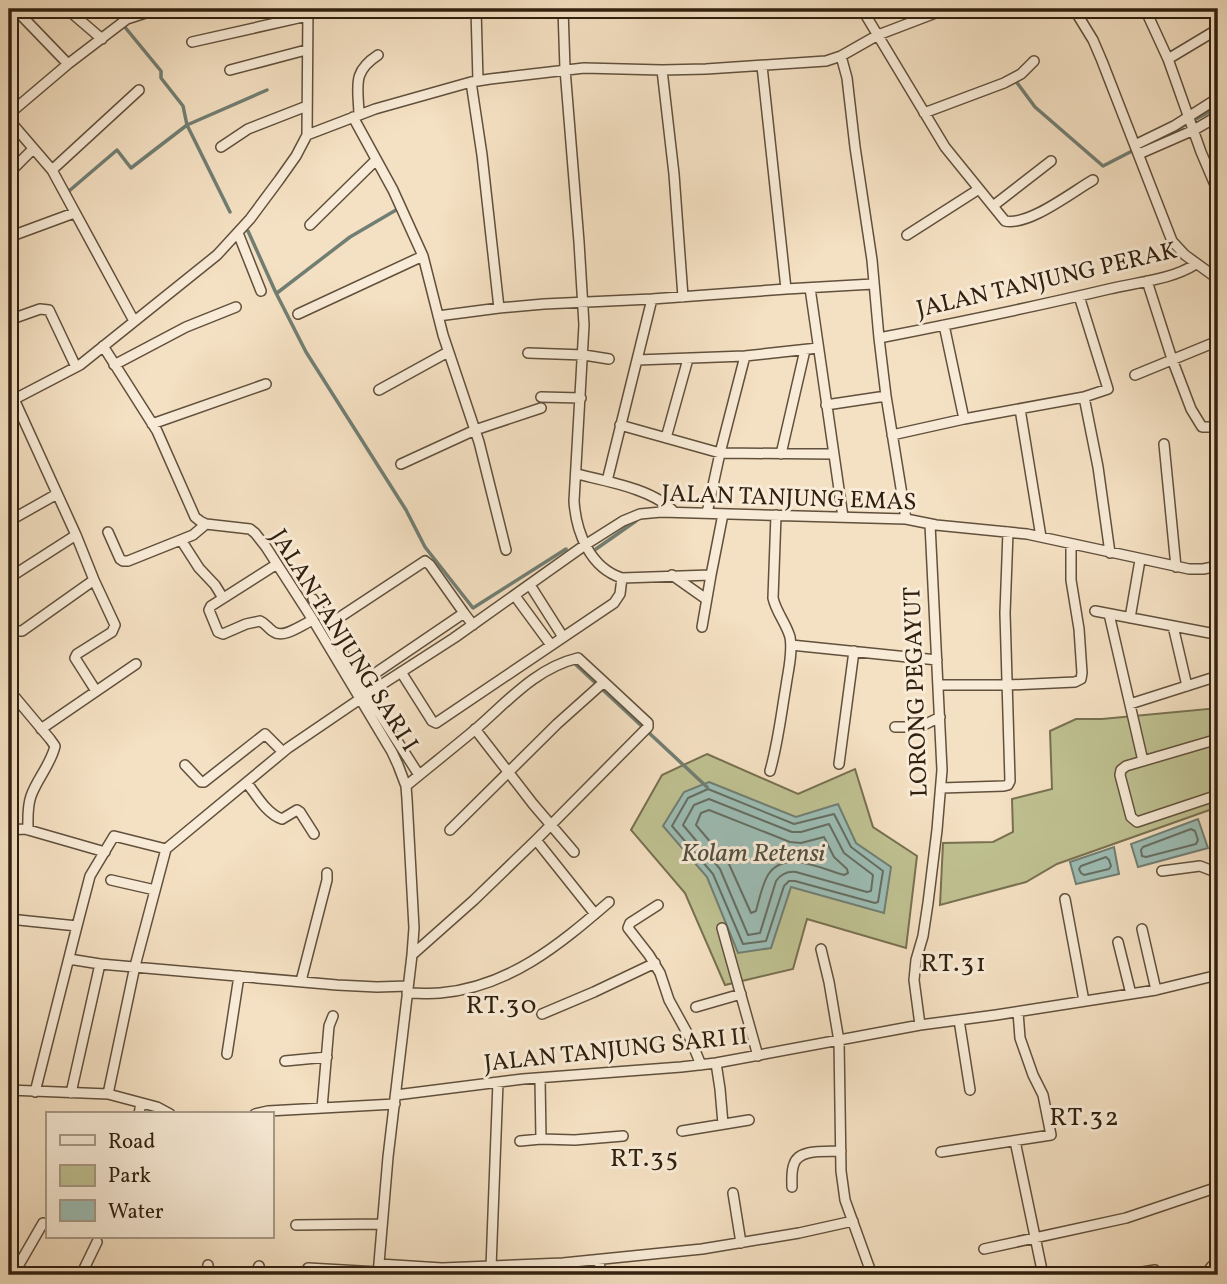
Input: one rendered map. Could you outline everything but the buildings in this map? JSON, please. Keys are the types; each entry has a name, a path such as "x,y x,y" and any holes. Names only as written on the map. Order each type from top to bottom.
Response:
{"street":[{"path":"9,16 16,9 68,64"},
{"path":"67,9 102,38"},
{"path":"9,114 127,19 158,9"},
{"path":"476,9 475,81 499,308"},
{"path":"563,9 583,302 584,355 575,509 580,531 586,545 604,570 622,578 710,575"},
{"path":"863,9 945,147 1005,221 1018,221 1051,206 1093,180"},
{"path":"307,135 356,115 475,81 565,69 662,70 827,61 878,35 946,9"},
{"path":"1074,9 1102,61 1167,232 1178,248 1196,264"},
{"path":"1145,9 1168,59 1218,192"},
{"path":"96,691 75,657 112,632 115,625 76,535 12,401 76,367 217,255 238,233 290,164 307,135 307,12 192,42"},
{"path":"1168,59 1218,29"},
{"path":"230,70 306,50"},
{"path":"378,55 360,72 356,115 423,256 448,352 475,429 506,550"},
{"path":"841,56 848,78 872,260 886,396 906,519"},
{"path":"924,113 1017,76 1034,61"},
{"path":"762,66 786,289"},
{"path":"662,70 674,174 683,297"},
{"path":"52,170 139,90"},
{"path":"1191,123 1218,98"},
{"path":"221,147 248,129 307,106"},
{"path":"1137,150 1191,123 1218,116"},
{"path":"9,120 52,170 134,321"},
{"path":"9,173 33,149"},
{"path":"310,225 376,160"},
{"path":"993,205 1051,161"},
{"path":"907,235 979,189"},
{"path":"9,237 74,212"},
{"path":"238,233 261,291"},
{"path":"298,314 423,256"},
{"name":"JALAN TANJUNG PERAK","path":"879,338 1147,281 1196,264 1218,279"},
{"path":"1147,281 1191,410 1199,425 1205,428 1218,426"},
{"path":"438,316 499,308 873,284"},
{"path":"810,288 843,517"},
{"path":"892,435 1084,397 1108,389 1079,296"},
{"path":"607,481 652,299"},
{"path":"114,365 186,327 236,307"},
{"path":"9,320 40,309 49,310 76,367"},
{"path":"944,325 964,419"},
{"path":"1135,374 1218,341"},
{"path":"103,346 152,424 170,458 192,512 200,522 206,524"},
{"path":"637,360 745,356 818,348"},
{"path":"781,454 804,350"},
{"path":"379,390 448,352"},
{"path":"528,353 584,355 609,359"},
{"path":"708,513 745,356"},
{"path":"666,438 688,359"},
{"path":"152,424 266,384"},
{"path":"826,405 886,396"},
{"path":"541,397 581,398"},
{"path":"1084,397 1098,467 1110,553"},
{"path":"401,464 475,429 541,408"},
{"path":"1020,409 1041,537"},
{"path":"620,425 720,453 833,454"},
{"path":"1164,444 1176,567"},
{"path":"577,474 607,481 655,498 674,512"},
{"path":"9,520 57,494"},
{"name":"JALAN TANJUNG EMAS","path":"166,849 283,752 363,696 473,625 586,545 635,516 653,512 674,512 906,519 1041,537 1176,567 1195,569 1218,566"},
{"path":"702,627 723,514"},
{"path":"770,771 791,645 773,598 776,515"},
{"path":"108,532 120,559 128,561 193,535 206,524"},
{"name":"JALAN TANJUNG SARI I","path":"206,524 253,531 357,685 392,752 406,786 414,928 378,1270"},
{"name":"LORONG PEGAYUT","path":"920,1025 914,979 928,903 942,770 930,524"},
{"path":"941,788 1004,786 1009,783 1005,613 1008,532"},
{"path":"9,578 76,535"},
{"path":"181,540 223,598"},
{"path":"939,685 1007,685 1079,680 1082,676 1079,629 1071,580 1071,544"},
{"path":"1130,618 1140,560"},
{"path":"328,625 425,561 473,625"},
{"path":"277,564 211,606 209,609 218,632 226,633 260,621 275,633 285,633 313,620"},
{"path":"672,575 706,599"},
{"path":"401,672 432,721 436,723 614,603 620,594 622,578"},
{"path":"9,623 15,631 22,631 94,580"},
{"path":"522,590 558,641"},
{"path":"522,590 558,641"},
{"path":"313,599 357,685 464,614"},
{"path":"1095,611 1215,634"},
{"path":"1110,614 1143,761"},
{"path":"1172,626 1187,686"},
{"path":"791,645 937,660"},
{"path":"839,764 854,651"},
{"path":"406,786 540,673 570,660 579,659 600,685 647,722 645,730 536,841 412,956"},
{"path":"41,729 136,664"},
{"path":"1130,704 1218,676"},
{"path":"450,830 600,685"},
{"path":"10,692 55,746 31,796 28,830"},
{"path":"363,696 419,775"},
{"path":"895,727 920,727 940,717"},
{"path":"475,729 574,852"},
{"path":"185,765 204,782 265,734 283,752"},
{"path":"1218,739 1126,766 1120,772 1131,817 1135,821 1140,822 1218,796"},
{"path":"247,783 276,817 282,819 297,810 314,834"},
{"path":"9,830 28,830 105,852"},
{"path":"35,1092 90,876 115,836 166,849 135,966 108,1094"},
{"path":"536,841 595,914"},
{"path":"1162,871 1200,866 1218,873"},
{"path":"300,981 327,873"},
{"path":"111,880 155,890"},
{"path":"1065,899 1084,1001"},
{"path":"69,959 100,964 440,993 495,980 532,963 610,902"},
{"path":"658,905 628,927 655,963 669,1000 701,1065"},
{"path":"9,919 76,926"},
{"path":"722,928 758,1056"},
{"path":"1142,929 1156,990"},
{"path":"1118,942 1131,994"},
{"path":"821,949 839,1041 843,1192 872,1275"},
{"path":"542,1014 655,963"},
{"path":"71,1093 100,964"},
{"name":"JALAN TANJUNG SARI II","path":"264,1112 396,1100 498,1082 716,1063 920,1025 1156,990 1218,975"},
{"path":"227,1054 239,976"},
{"path":"696,1007 741,994"},
{"path":"941,1152 1051,1135 1044,1095 1033,1074 1019,1034 1018,1012"},
{"path":"322,1108 333,1016"},
{"path":"959,1020 970,1090"},
{"path":"285,1061 327,1058"},
{"path":"716,1063 723,1124"},
{"path":"540,1078 541,1139"},
{"path":"491,1267 498,1082"},
{"path":"9,1090 108,1094 166,1112"},
{"path":"139,1112 141,1103"},
{"path":"682,1131 749,1120"},
{"path":"520,1141 623,1136"},
{"path":"1015,1141 1043,1275"},
{"path":"792,1187 794,1164 799,1157 811,1153 841,1151"},
{"path":"984,1249 1126,1218 1218,1187"},
{"path":"733,1193 741,1243"},
{"path":"308,1268 378,1270 563,1264 741,1243 853,1221"},
{"path":"13,1275 43,1223"},
{"path":"296,1225 382,1224"},
{"path":"80,1275 97,1242"},
{"path":"598,1260 601,1275"},
{"path":"1205,1275 1218,1261"},
{"path":"562,1275 563,1264"},
{"path":"1124,1275 1155,1270"}],"green space":[{"path":"1218,708 1218,807 1057,864 1026,882 940,905 943,843 993,842 1013,832 1012,799 1052,789 1050,731 1076,719"},
{"path":"707,754 798,794 855,769 873,827 917,856 906,948 807,919 793,969 725,985 685,893 631,830 662,775"}],"water":[{"name":"Kolam Retensi","path":"709,782 796,817 838,804 856,843 891,867 884,913 791,887 771,948 738,953 707,877 663,826 684,792"},
{"path":"1198,819 1208,848 1138,867 1131,844"},
{"path":"1114,847 1119,874 1076,884 1070,862"}],"waterway":[{"path":"126,24 124,26 161,71 161,78 183,106 187,125 230,212"},
{"path":"1015,80 1035,107 1103,166 1136,149"},
{"path":"69,191 117,150 131,168 187,125 267,90"},
{"path":"1174,131 1218,107"},
{"path":"277,293 350,237 396,210"},
{"path":"248,231 306,352 406,510 425,547 473,608 566,549"},
{"path":"596,549 636,521"},
{"path":"573,662 707,787"}],"district":[{"name":"RT.31","path":"954,964"},
{"name":"RT.30","path":"502,1006"},
{"name":"RT.32","path":"1085,1118"},
{"name":"RT.35","path":"645,1159"}]}
